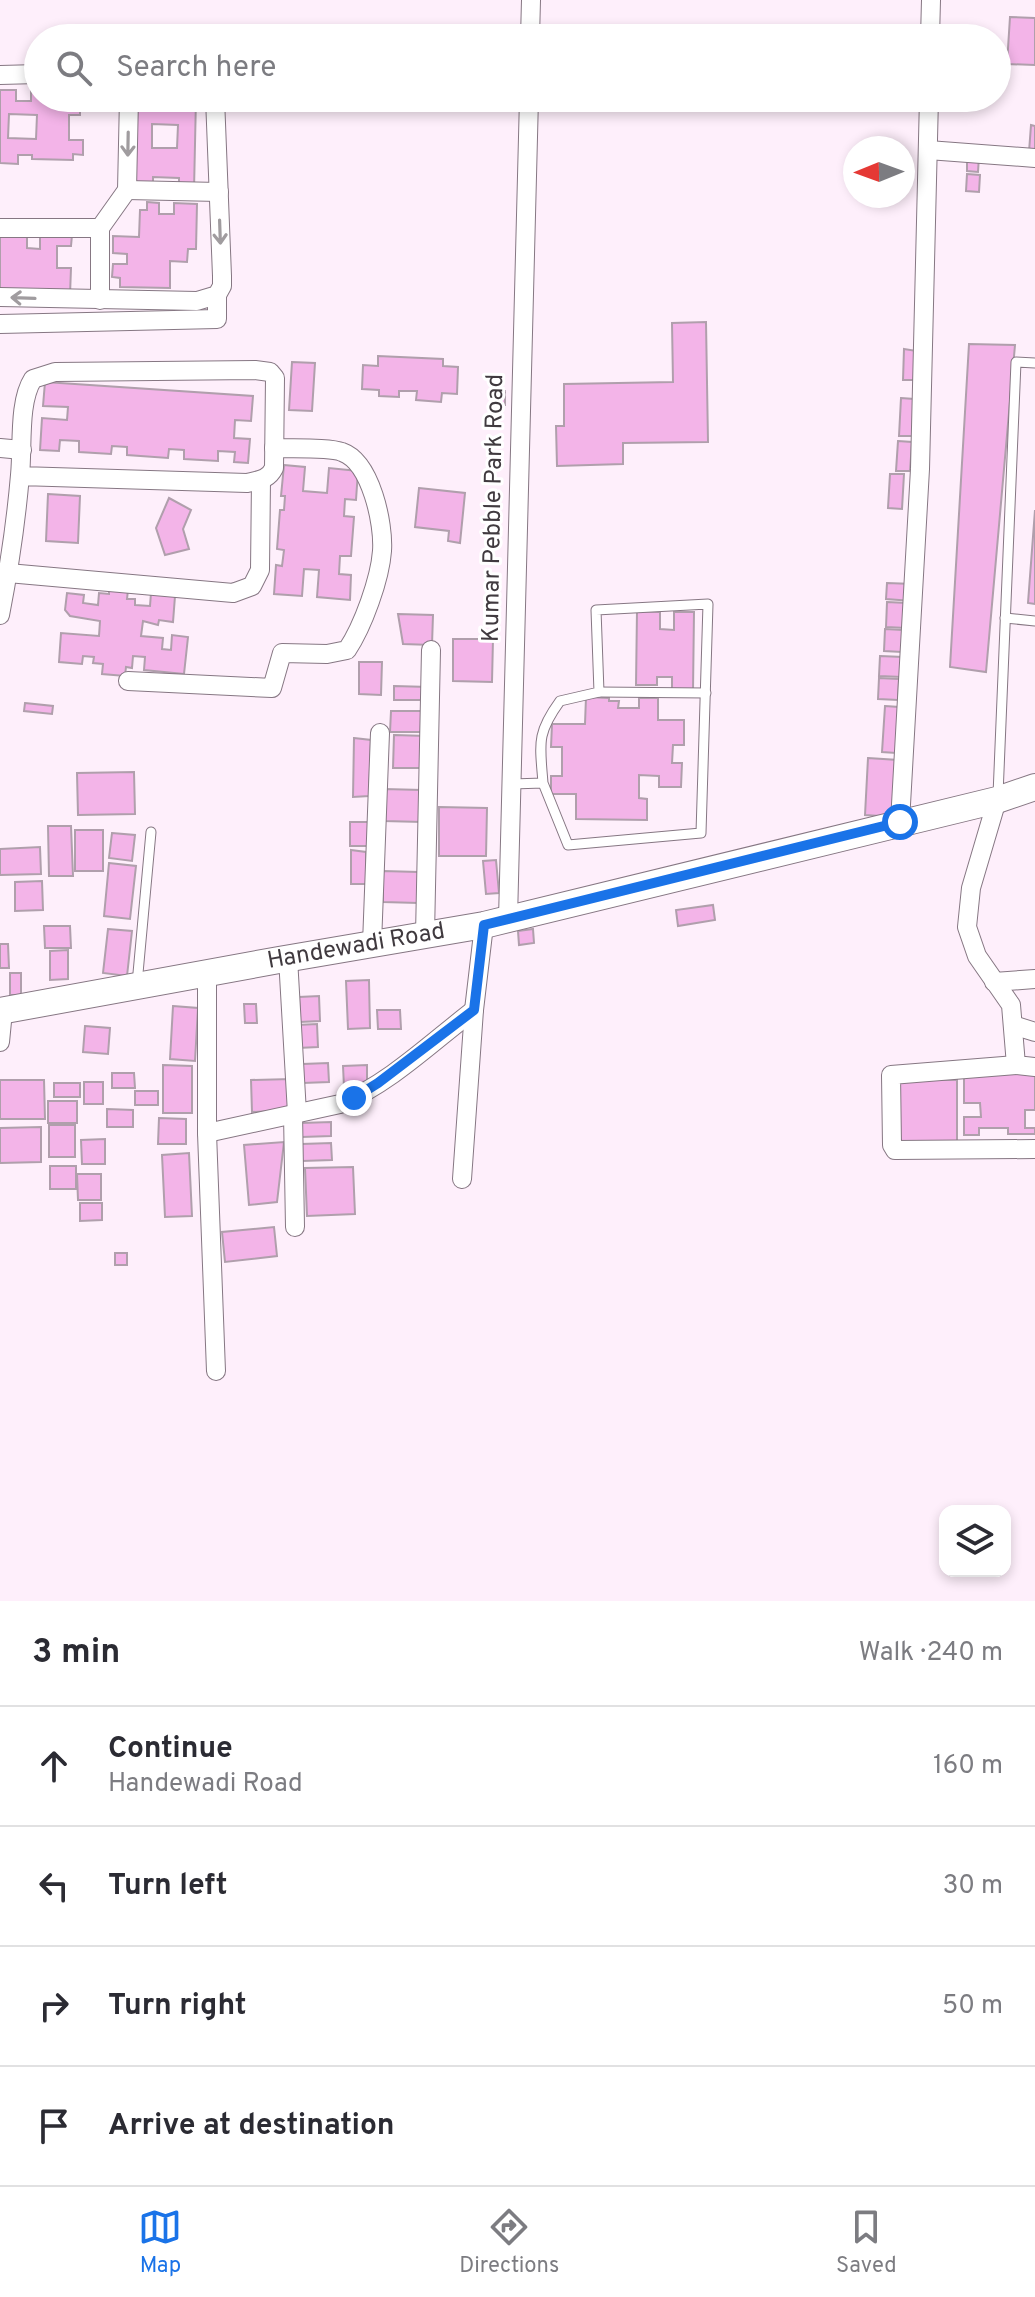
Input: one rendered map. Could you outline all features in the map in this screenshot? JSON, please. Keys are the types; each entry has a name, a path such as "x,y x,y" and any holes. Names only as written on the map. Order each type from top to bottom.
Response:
{"main road":[{"name":"Handewadi Road","path":"2,1011 496,922 997,800 1035,787"}],"street":[{"path":"530,24 531,0"},
{"path":"930,24 931,0"},
{"path":"0,75 24,74"},
{"path":"100,300 100,228 127,190 129,112"},
{"path":"0,324 217,319 217,295 222,286 222,276 216,112"},
{"name":"Kumar Pebble Park Road","path":"462,1179 474,1010 496,922 512,784 529,112"},
{"path":"900,822 920,469 929,112"},
{"path":"928,150 1035,158"},
{"path":"127,190 219,192"},
{"path":"0,228 100,228"},
{"path":"0,297 197,301 217,295"},
{"path":"0,615 8,573 6,549 20,476 27,388 33,379 42,374 255,370 270,372 275,378 274,468 269,476 261,480 247,483 20,476"},
{"path":"0,448 22,450"},
{"path":"128,681 272,688 277,661 282,653 327,654 347,650 357,636 382,550 379,519 367,474 342,452 274,448"},
{"path":"8,573 233,593 252,586 260,570 261,480"},
{"path":"425,935 431,650"},
{"path":"372,944 380,733"},
{"path":"997,800 971,888 967,927 977,956 1011,1005 1013,1057 1026,1066"},
{"path":"288,958 295,1114 295,1227"},
{"path":"207,974 207,1133 216,1371"},
{"path":"994,982 1035,979"},
{"path":"207,1133 340,1104 354,1098 474,1010"},
{"path":"0,1042 2,1011"},
{"path":"1013,1025 1035,1032"},
{"path":"1026,1066 891,1075 892,1145 895,1150 1035,1149"}],"lane":[{"path":"997,800 1016,362 1035,363"},
{"path":"599,692 596,610 708,604 706,693 701,833 568,845 543,783 540,747 545,722 560,701 599,692 706,693"},
{"path":"1005,618 1035,621"},
{"path":"512,784 543,783"},
{"path":"136,988 151,832"}],"building":[{"path":"1010,17 1035,18 1035,65 1011,64"},
{"path":"0,90 16,90 16,101 24,101 24,112 80,112 80,115 69,115 69,140 83,140 83,155 73,154 73,160 32,159 32,155 18,155 18,164 0,163","holes":["9,114 37,115 36,139 8,138"]},
{"path":"136,112 196,112 194,190 179,183 179,178 153,177 153,184 134,184","holes":["152,124 178,125 177,148 152,148"]},
{"path":"1031,125 1035,126 1035,153 1029,152"},
{"path":"967,155 979,156 978,172 967,171"},
{"path":"967,174 980,175 979,192 966,191"},
{"path":"147,202 159,203 159,214 174,214 174,203 197,204 196,249 188,249 187,262 170,261 170,288 120,287 120,278 112,277 113,264 127,264 127,254 113,253 113,236 139,237 140,210 147,210"},
{"path":"0,231 27,231 27,248 40,249 40,235 72,235 71,246 57,246 57,268 71,268 70,295 0,294"},
{"path":"706,322 708,442 623,443 623,464 557,466 556,426 564,426 564,384 673,382 672,323"},
{"path":"969,344 1015,345 986,672 950,667"},
{"path":"904,349 917,351 915,380 903,380"},
{"path":"378,356 443,359 443,366 458,367 457,394 442,393 441,402 416,400 417,391 399,391 399,397 379,396 379,390 362,389 363,365 378,366"},
{"path":"292,362 315,363 312,411 289,410"},
{"path":"45,382 253,396 251,421 235,420 234,438 250,439 248,463 234,462 235,452 218,451 218,461 184,459 184,450 169,449 168,458 127,455 127,447 112,446 111,454 79,452 79,441 60,440 59,451 40,450 42,418 67,420 68,407 43,406"},
{"path":"494,391 505,391 505,405 494,405"},
{"path":"901,398 914,399 912,436 899,436"},
{"path":"898,441 912,442 910,471 896,471"},
{"path":"284,465 305,467 303,491 327,493 329,468 358,471 356,500 345,499 344,516 354,517 351,556 340,556 339,574 351,575 350,600 317,597 319,570 304,569 302,596 274,594 276,565 282,566 284,550 277,549 280,510 284,510 285,496 281,496"},
{"path":"890,474 904,474 902,509 888,508"},
{"path":"419,488 465,493 460,543 448,541 449,531 415,527"},
{"path":"48,494 80,496 78,543 46,541"},
{"path":"169,498 191,510 183,529 189,549 165,555 156,528"},
{"path":"1035,510 1035,604 1028,603"},
{"path":"887,583 913,584 912,601 886,599"},
{"path":"109,588 128,590 127,599 135,599 135,605 150,606 151,593 175,596 173,622 159,620 158,625 143,621 141,636 163,638 162,649 171,650 172,635 188,637 184,674 144,670 145,657 133,656 132,668 126,667 125,676 102,674 103,664 93,663 94,657 83,656 82,664 59,662 61,633 99,636 100,621 70,616 65,610 67,593 84,595 83,603 98,605 99,593 109,594"},
{"path":"887,602 907,603 906,628 886,627"},
{"path":"637,611 660,612 660,629 674,630 674,612 694,612 693,691 672,691 672,677 657,677 657,685 636,685"},
{"path":"398,614 433,615 432,645 403,644"},
{"path":"885,629 903,630 902,652 884,651"},
{"path":"453,639 493,639 492,682 453,681"},
{"path":"880,656 903,657 902,677 879,676"},
{"path":"359,662 382,662 381,695 359,694"},
{"path":"879,678 899,679 898,700 878,699"},
{"path":"394,686 429,687 429,700 394,700"},
{"path":"586,697 619,701 618,708 639,708 639,698 658,698 658,720 684,720 684,745 673,745 672,763 682,763 681,787 659,787 659,776 639,775 639,798 647,799 647,820 576,819 576,794 551,794 551,776 562,776 562,747 551,747 552,724 585,724"},
{"path":"25,703 53,706 52,714 24,711"},
{"path":"885,706 899,707 896,753 882,752"},
{"path":"391,711 426,711 426,732 390,732"},
{"path":"394,735 427,736 427,768 393,768"},
{"path":"354,738 371,740 369,796 353,797"},
{"path":"868,758 898,760 895,817 865,815"},
{"path":"134,772 135,814 78,815 77,773"},
{"path":"384,789 422,790 422,822 384,821"},
{"path":"439,807 487,808 486,856 439,856"},
{"path":"350,822 373,822 373,846 350,846"},
{"path":"48,826 71,826 73,876 49,876"},
{"path":"75,830 103,830 103,871 75,871"},
{"path":"112,833 135,835 132,861 109,858"},
{"path":"40,847 41,874 0,875 0,849"},
{"path":"351,850 366,852 367,884 351,884"},
{"path":"496,860 499,893 486,894 483,861"},
{"path":"109,863 136,866 130,919 104,916"},
{"path":"383,871 418,872 418,903 383,902"},
{"path":"42,881 43,910 15,911 15,882"},
{"path":"713,905 715,920 678,926 676,910"},
{"path":"44,926 70,926 71,948 45,948"},
{"path":"108,929 132,931 127,976 103,973"},
{"path":"533,929 534,943 519,945 518,931"},
{"path":"0,944 8,944 9,968 0,968"},
{"path":"68,950 68,979 50,980 50,951"},
{"path":"10,973 21,973 21,995 10,995"},
{"path":"369,980 370,1028 348,1029 346,981"},
{"path":"319,996 320,1021 300,1022 299,997"},
{"path":"244,1004 256,1004 257,1023 245,1023"},
{"path":"173,1006 198,1008 195,1061 170,1059"},
{"path":"377,1010 400,1010 401,1029 378,1029"},
{"path":"317,1024 318,1047 298,1048 297,1025"},
{"path":"85,1026 110,1028 108,1054 83,1052"},
{"path":"328,1063 329,1082 303,1083 303,1064"},
{"path":"163,1065 192,1066 192,1113 163,1113"},
{"path":"367,1065 367,1086 344,1087 343,1066"},
{"path":"112,1073 134,1073 135,1088 112,1088"},
{"path":"964,1074 1035,1074 1035,1110 1025,1110 1025,1128 1035,1128 1035,1134 1008,1134 1008,1128 979,1128 979,1135 964,1135 964,1117 981,1117 980,1103 964,1103"},
{"path":"291,1079 292,1110 252,1112 251,1080"},
{"path":"898,1079 957,1080 957,1146 898,1145"},
{"path":"0,1080 44,1080 45,1119 0,1119"},
{"path":"84,1082 103,1082 103,1104 84,1104"},
{"path":"54,1083 80,1083 80,1097 54,1097"},
{"path":"135,1091 158,1091 158,1105 135,1105"},
{"path":"48,1101 77,1101 77,1123 48,1123"},
{"path":"107,1109 133,1110 133,1127 107,1127"},
{"path":"159,1118 186,1119 186,1144 158,1144"},
{"path":"331,1122 331,1136 302,1137 301,1123"},
{"path":"49,1125 75,1125 75,1157 49,1157"},
{"path":"41,1127 41,1162 0,1163 0,1128"},
{"path":"105,1139 105,1164 82,1164 81,1140"},
{"path":"284,1142 277,1202 249,1205 244,1145"},
{"path":"331,1143 332,1160 302,1161 302,1144"},
{"path":"189,1153 192,1216 165,1217 162,1155"},
{"path":"50,1166 76,1166 76,1189 50,1189"},
{"path":"353,1167 355,1214 307,1216 305,1168"},
{"path":"77,1174 101,1174 101,1200 78,1200"},
{"path":"80,1203 102,1203 102,1220 80,1221"},
{"path":"274,1227 277,1256 225,1262 222,1232"},
{"path":"115,1253 127,1253 127,1265 115,1265"}],"route":[{"path":"354,1098 474,1010 484,925 900,822"}]}
